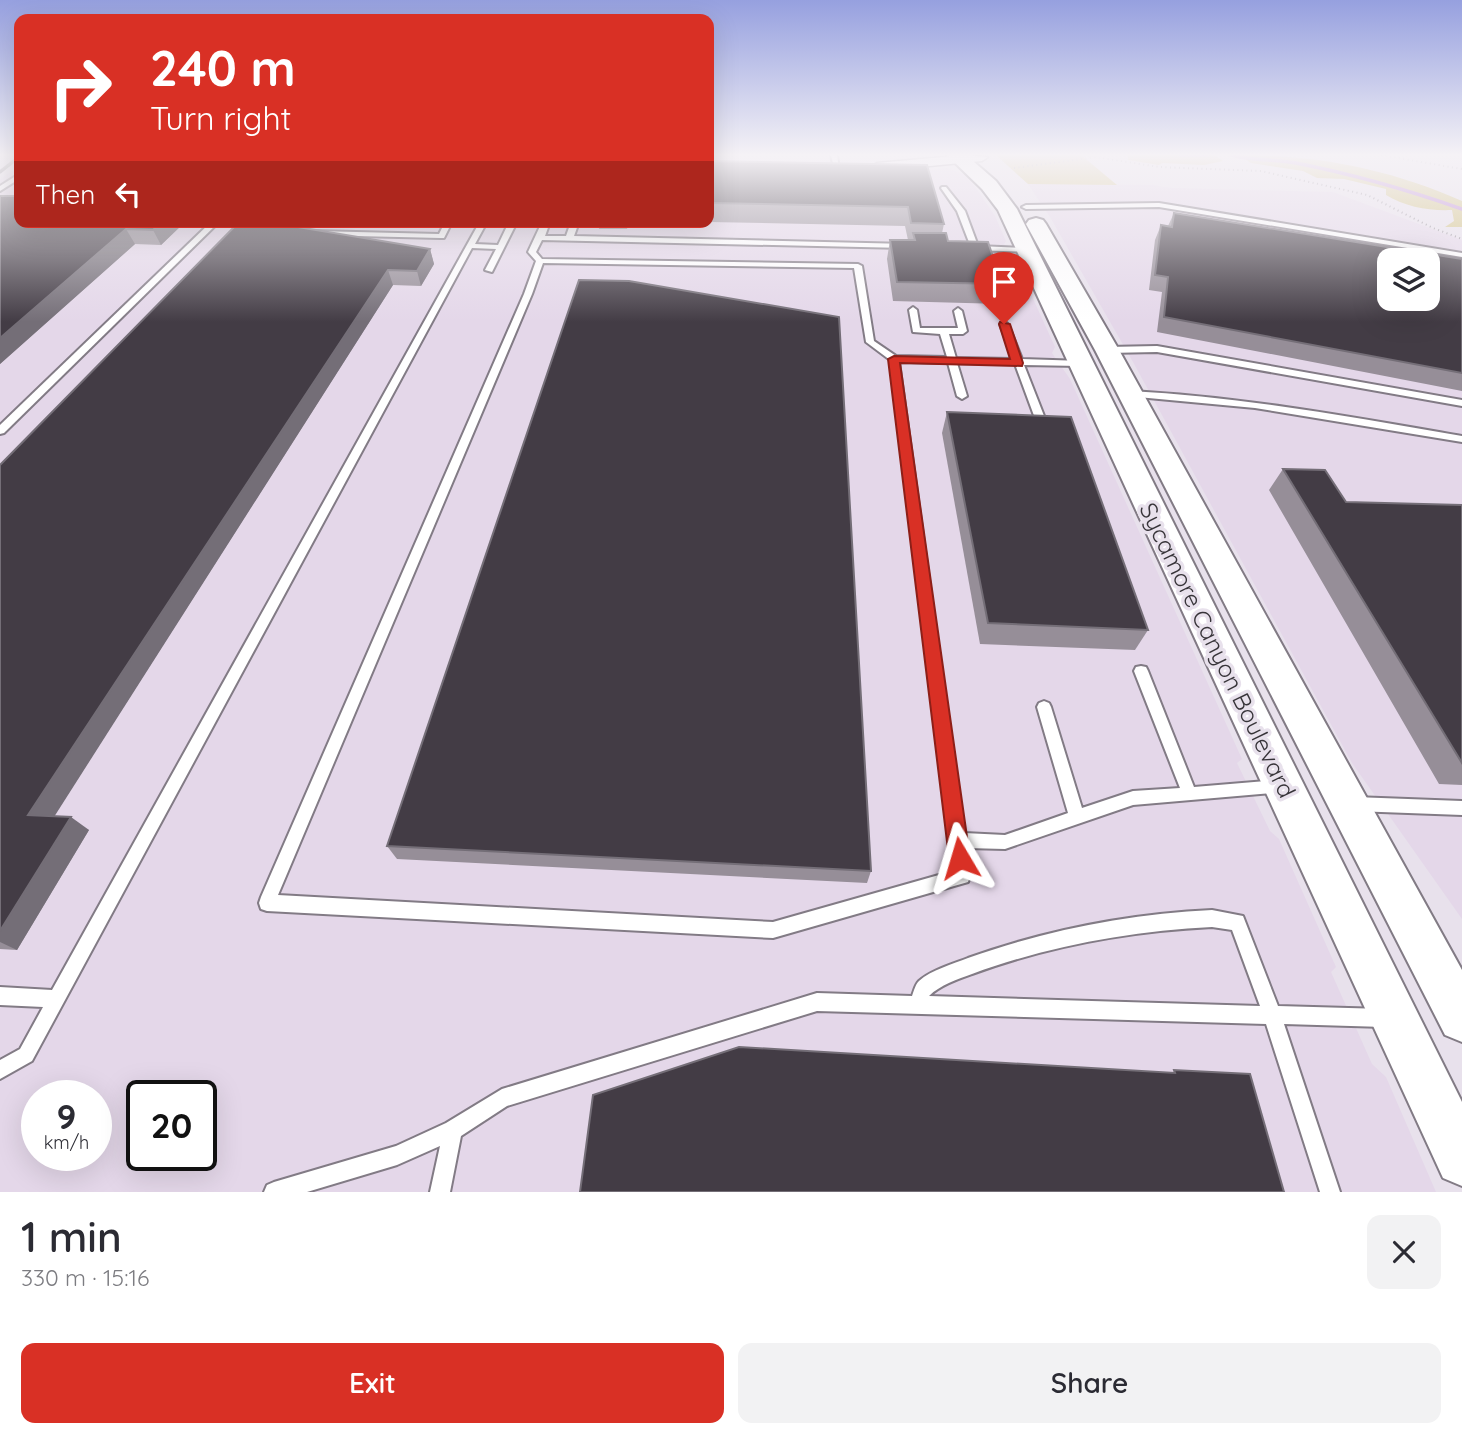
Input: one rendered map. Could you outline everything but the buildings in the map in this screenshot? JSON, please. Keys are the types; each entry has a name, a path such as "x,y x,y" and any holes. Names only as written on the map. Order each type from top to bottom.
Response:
{"main road":[{"name":"Sycamore Canyon Boulevard","path":"1008,211 1027,250 1093,356 1130,394 1462,1018"},
{"name":"Sycamore Canyon Boulevard","path":"1028,211 1283,786 1462,1159"}],"lane":[{"path":"961,211 975,248"},
{"path":"1194,211 1462,255"},
{"path":"0,431 209,228"},
{"path":"303,232 441,236 446,228"},
{"path":"0,1070 26,1055 479,228"},
{"path":"489,270 510,228"},
{"path":"544,228 532,252 540,261 859,266 870,342 894,359 1017,363 1157,349 1462,403"},
{"path":"569,238 573,228"},
{"path":"540,238 920,247"},
{"path":"469,246 501,247"},
{"path":"961,248 1027,250"},
{"path":"540,261 267,903 774,930 962,876 894,359"},
{"path":"913,310 916,330 963,331 958,311"},
{"path":"1004,324 1041,421"},
{"path":"944,331 962,396"},
{"path":"1130,394 1187,396 1246,403 1462,439"},
{"path":"1141,671 1189,793"},
{"path":"1044,707 1077,817"},
{"path":"957,840 1005,842 1133,797 1283,786"},
{"path":"1348,804 1462,808"},
{"path":"918,1005 924,988 934,981 1053,941 1166,920 1226,918 1237,922 1272,1014 1331,1192"},
{"path":"0,996 57,999"},
{"path":"274,1192 397,1155 453,1130 502,1098 817,1002 1395,1018"},
{"path":"440,1192 453,1130"}],"path":[{"path":"1404,211 1433,228 1462,239"}],"shaded area":[{"path":"0,211 14,211 14,228 714,228 714,211 991,211 1006,241 1004,244 1015,259 1055,347 1052,353 1070,379 1242,759 1237,763 1270,831 1279,839 1336,967 1331,972 1372,1064 1386,1077 1436,1192 0,1192"},
{"path":"1046,211 1383,211 1462,240 1462,919 1352,763 1133,362"},
{"path":"1452,211 1462,211 1462,227 1445,227 1454,221"}],"route":[{"path":"960,858 894,359 1017,363 1004,324"}]}
